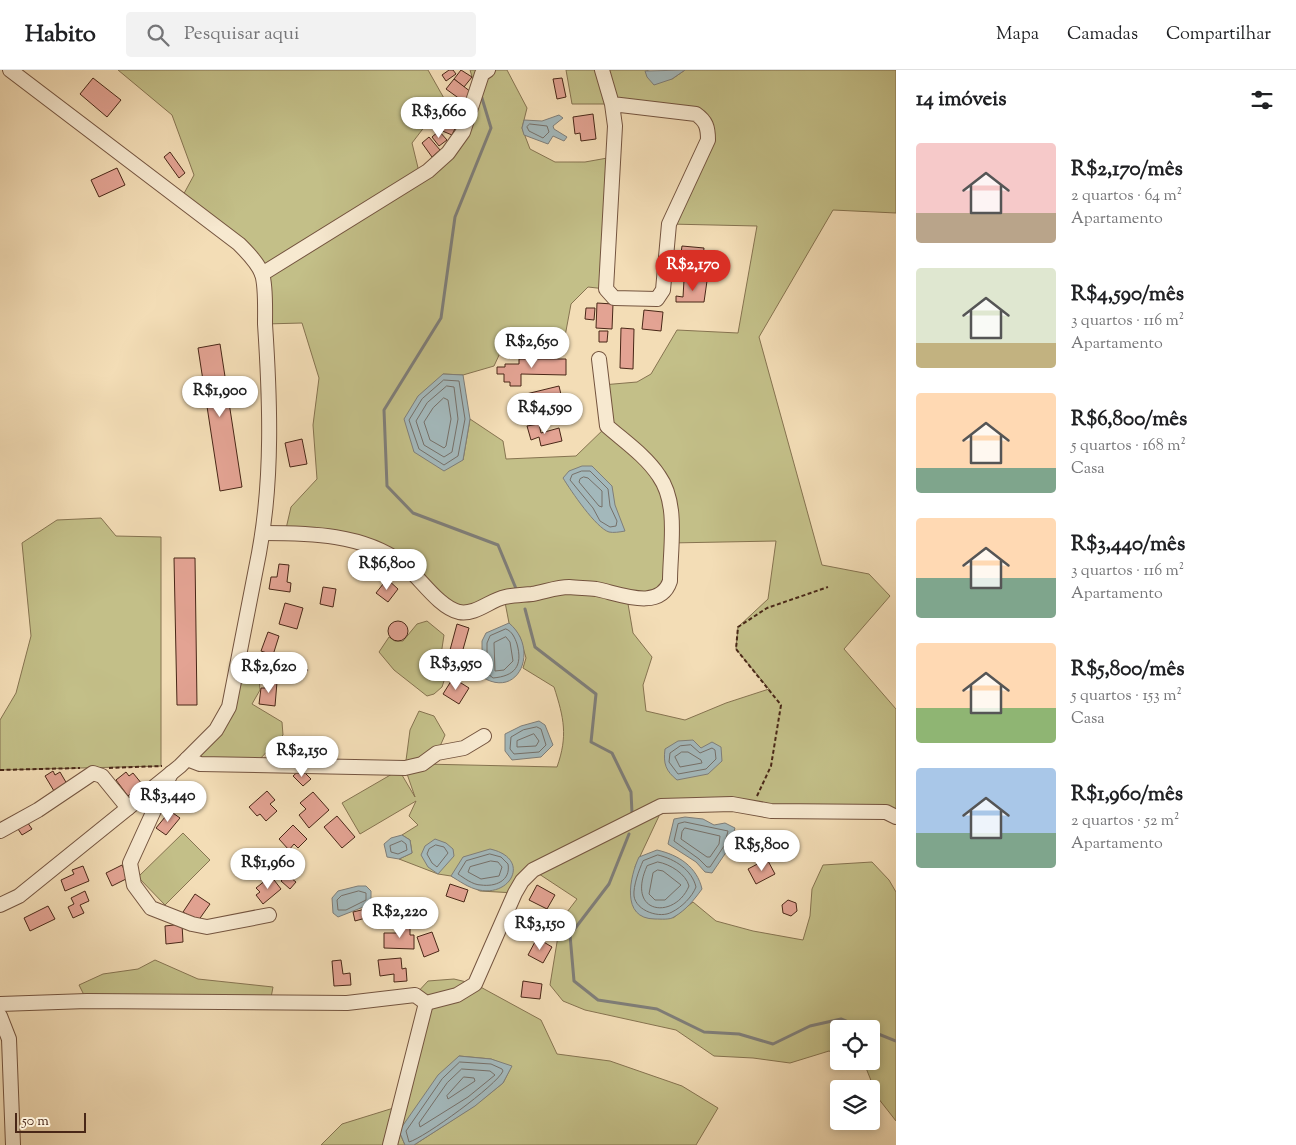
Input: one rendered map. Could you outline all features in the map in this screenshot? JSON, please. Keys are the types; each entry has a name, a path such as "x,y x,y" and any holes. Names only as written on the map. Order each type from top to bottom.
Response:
{"street":[{"path":"0,905 18,896 128,808 187,759 216,730 229,706 263,532 269,442 269,378 262,274 239,244 10,70"},
{"path":"262,274 428,172 448,154 463,132 482,74 488,70"},
{"path":"602,70 612,104 615,126 606,289 614,298 657,299 663,290 669,224 708,140 708,129 704,120 696,114 612,104"},
{"path":"263,532 343,539 381,549 403,564 439,599 455,610 462,612 475,611 504,597 568,587 596,589 627,598 654,597 665,592 670,581 669,498 660,477 649,464 607,426 599,359"},
{"path":"187,759 200,764 405,768 422,764 437,753 464,748 484,736"},
{"path":"0,831 38,810 93,773 102,776 128,808"},
{"path":"171,773 130,864 134,885 151,908 192,924 207,927 269,915"},
{"path":"426,1003 457,995 475,984 515,893 533,870 661,806 732,804 771,811 886,812 896,817"},
{"path":"0,1004 87,1001 347,1003 415,995 426,1003"},
{"path":"390,1145 426,1003"},
{"path":"0,1016 9,1039 5,1069 13,1145"}],"path":[{"path":"752,808 771,766 781,705 736,649 738,627 767,608 828,587"}],"shaded area":[{"path":"118,70 428,70 445,100 412,143 420,176 448,153 476,90 470,70 507,70 527,108 522,128 530,149 555,162 585,162 613,157 606,289 588,287 571,304 563,347 500,353 494,366 463,375 443,374 463,460 470,419 503,441 506,459 576,456 607,426 602,385 637,382 651,374 677,330 738,333 757,226 669,224 708,140 704,121 612,104 572,104 566,70 646,70 672,79 685,70 896,70 896,213 833,210 759,337 822,565 869,574 890,596 844,649 896,709 896,812 653,809 659,816 635,867 673,918 693,902 716,921 753,931 803,940 810,916 812,889 823,865 872,862 889,880 896,892 896,1121 880,1101 880,1080 871,1080 867,1070 880,1070 880,1020 830,1020 830,1051 790,1063 753,1058 714,1056 676,1030 585,1010 563,1001 550,985 559,930 564,916 577,899 533,870 515,893 480,891 451,876 438,874 399,859 412,853 410,840 402,835 418,825 409,816 416,801 360,834 342,803 399,770 415,797 405,768 410,730 419,711 434,716 445,735 437,753 423,764 557,767 564,736 560,708 554,687 523,668 526,658 520,637 509,623 504,597 462,612 373,547 285,533 291,507 317,479 313,425 319,378 302,323 265,324 262,274 181,199 194,175 172,115","holes":["776,541 768,599 738,627 736,649 769,689 726,703 685,720 646,711 643,685 652,657 633,633 627,598 668,587 670,543"]},
{"path":"101,518 116,536 161,537 161,766 0,770 0,720 16,693 31,636 22,543 57,520"},
{"path":"427,621 444,635 441,655 447,672 442,687 434,694 427,696 394,670 379,652 389,637 395,641 403,641 417,624"},
{"path":"239,665 259,676 260,690 252,704 282,722 283,735 254,765 187,759 216,730"},
{"path":"183,833 210,860 165,905 138,877"},
{"path":"155,960 198,979 273,987 270,1003 87,1001 79,985 103,974 138,969"},
{"path":"454,979 475,984 541,1020 557,1054 610,1061 682,1086 718,1108 696,1145 414,1145 474,1106 503,1083 511,1067 491,1059 459,1056 399,1131 405,1145 321,1145 342,1124 400,1106 426,1003 415,995 428,981"}],"water":[{"path":"685,70 672,79 654,85 647,77 645,71"},
{"path":"559,115 563,118 553,126 554,129 567,137 564,141 553,136 548,144 524,135 522,128 524,120 542,121"},
{"path":"443,374 463,375 470,419 463,460 444,471 414,452 404,419 418,396"},
{"path":"582,466 592,466 612,486 615,505 625,531 609,532 597,524 563,478 569,471"},
{"path":"509,623 518,634 523,646 524,658 521,668 515,677 506,682 495,682 482,677 482,641 486,633"},
{"path":"539,721 545,725 553,745 541,757 512,760 505,751 505,734 521,726"},
{"path":"693,740 701,748 712,742 721,747 722,761 708,774 677,780 666,767 664,759 665,749 678,741"},
{"path":"685,817 703,819 714,825 725,823 735,828 729,848 712,873 705,872 696,862 668,844 674,819"},
{"path":"402,835 410,840 412,853 399,859 387,857 384,844 391,838"},
{"path":"435,839 446,843 453,849 454,856 438,874 428,867 421,855 425,846"},
{"path":"490,849 503,854 510,860 513,868 512,876 500,888 491,891 479,890 451,876 463,857"},
{"path":"657,850 673,855 686,863 696,874 702,889 686,908 670,919 644,917 636,912 630,895 633,875 639,857"},
{"path":"366,886 371,891 371,904 338,917 333,913 332,898 338,891"},
{"path":"459,1056 491,1059 512,1066 503,1083 475,1106 414,1145 405,1145 399,1131 438,1075"}],"building":[{"path":"449,70 453,70 456,74 446,81 442,75"},
{"path":"461,70 472,77 464,87 454,79"},
{"path":"93,78 121,100 107,117 80,94"},
{"path":"562,78 566,97 557,99 553,79"},
{"path":"454,79 471,92 464,102 446,89"},
{"path":"454,99 465,105 457,119 446,113"},
{"path":"593,114 596,139 581,141 580,133 575,134 573,117"},
{"path":"446,116 458,122 452,135 440,130"},
{"path":"439,131 447,140 439,146 432,137"},
{"path":"429,137 440,150 432,157 422,143"},
{"path":"170,152 185,173 179,178 164,157"},
{"path":"117,168 125,185 99,197 91,180"},
{"path":"682,246 704,248 702,267 696,267 694,281 684,280 685,268 679,267"},
{"path":"684,280 707,281 704,302 676,302 676,296 683,297"},
{"path":"597,303 613,304 612,329 596,328"},
{"path":"586,308 595,308 594,320 585,319"},
{"path":"644,310 663,312 661,331 642,329"},
{"path":"621,328 634,329 633,369 620,368"},
{"path":"599,331 608,331 607,342 599,342"},
{"path":"220,344 242,487 220,491 198,348"},
{"path":"519,359 566,359 566,375 521,374 521,386 510,386 510,382 504,382 504,374 497,374 497,367 505,367 505,364 519,364"},
{"path":"559,386 563,403 531,410 530,407 525,408 522,395"},
{"path":"539,424 541,433 559,428 562,441 541,446 539,437 531,440 527,426"},
{"path":"302,439 307,464 290,467 285,443"},
{"path":"174,558 195,558 197,705 177,705"},
{"path":"279,564 289,565 287,582 291,583 290,592 269,589 271,577 277,577"},
{"path":"387,579 398,589 388,602 376,593"},
{"path":"323,587 336,589 333,607 320,604"},
{"path":"285,603 303,608 297,629 279,624"},
{"path":"394,621 402,621 408,627 408,635 402,641 394,641 388,635 388,627"},
{"path":"457,624 469,628 462,653 450,650"},
{"path":"268,632 279,636 273,655 261,651"},
{"path":"301,664 308,670 300,679 293,673"},
{"path":"453,678 469,688 459,704 443,694"},
{"path":"268,681 277,682 275,706 259,704 261,688 267,688"},
{"path":"301,769 311,779 303,786 293,776"},
{"path":"53,771 55,775 60,772 67,784 54,791 45,776"},
{"path":"126,772 129,776 133,773 142,784 128,796 116,780"},
{"path":"188,783 200,788 187,805 174,795 182,784 186,787"},
{"path":"267,791 275,800 270,804 277,811 266,821 260,814 257,816 249,807"},
{"path":"313,792 329,810 309,828 299,815 306,809 300,803"},
{"path":"170,811 180,818 166,835 156,828"},
{"path":"337,816 355,837 342,848 324,827"},
{"path":"25,819 32,829 22,835 16,826"},
{"path":"293,825 307,839 298,848 294,844 289,850 279,839"},
{"path":"767,859 775,874 756,884 748,869"},
{"path":"122,865 128,878 112,886 106,873"},
{"path":"83,866 89,881 65,891 61,880 74,874 72,870"},
{"path":"287,875 296,882 290,889 281,881"},
{"path":"271,876 281,889 263,904 256,895 260,892 256,888"},
{"path":"450,884 468,890 464,902 446,896"},
{"path":"537,885 555,895 547,909 529,900"},
{"path":"85,891 89,901 80,905 84,913 73,918 68,907 74,904 71,898"},
{"path":"195,894 210,904 198,921 183,912"},
{"path":"788,900 796,903 797,911 791,916 783,913 782,905"},
{"path":"48,906 55,919 30,931 24,918"},
{"path":"374,907 376,915 355,921 353,912"},
{"path":"182,924 183,942 166,944 165,926"},
{"path":"401,924 410,925 410,935 414,935 414,949 384,948 384,933 401,933"},
{"path":"432,932 439,951 424,957 417,937"},
{"path":"537,938 552,947 543,963 528,955"},
{"path":"401,958 402,969 406,968 407,981 394,982 394,974 380,976 378,960"},
{"path":"341,960 343,974 350,973 351,985 334,986 332,961"},
{"path":"523,981 542,984 540,999 521,997"}],"waterway":[{"path":"481,95 491,128 455,217 441,318 384,410 387,486 413,513 498,545 517,591"},
{"path":"525,609 535,647 596,694 591,742 612,753 631,792 632,813"},
{"path":"629,834 609,884 570,935 574,981 598,1000 657,1009 704,1032 739,1034 773,1044 810,1026 830,1021"},
{"path":"837,1020 843,1020"},
{"path":"880,1035 896,1041"}]}
